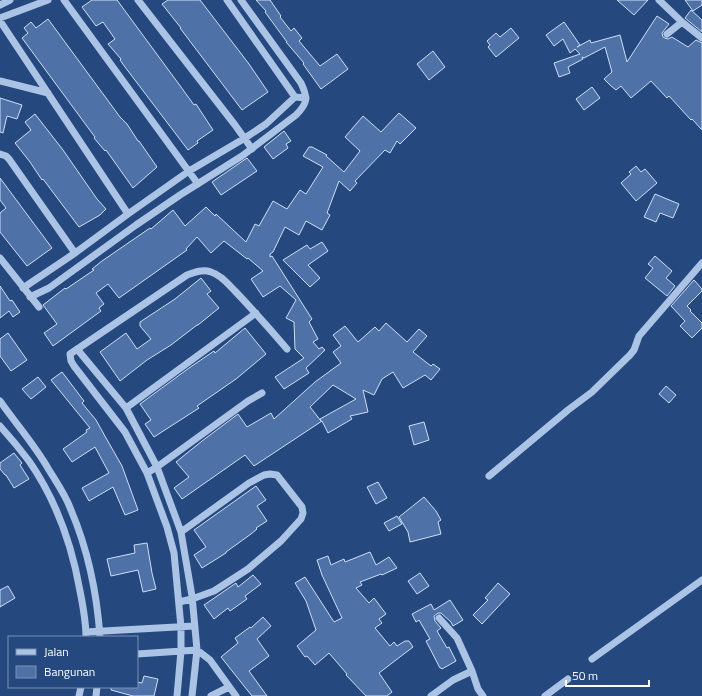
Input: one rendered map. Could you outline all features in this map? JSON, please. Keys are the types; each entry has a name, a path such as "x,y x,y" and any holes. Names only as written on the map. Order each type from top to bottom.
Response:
{"street":[{"path":"0,4 10,0"},
{"path":"0,18 48,0"},
{"path":"64,0 198,184"},
{"path":"138,0 252,149"},
{"path":"227,0 295,97"},
{"path":"30,297 49,288 136,225 252,149 302,109 306,98 301,83 241,0"},
{"path":"659,0 682,22 702,38"},
{"path":"0,21 128,214"},
{"path":"667,34 682,22"},
{"path":"0,81 48,94"},
{"path":"23,288 189,171 266,124 295,97 306,98"},
{"path":"0,154 9,159 76,252"},
{"path":"0,258 39,307"},
{"path":"489,476 568,410 592,392 630,355 635,348 639,336 702,263"},
{"path":"177,696 181,651 181,627 174,553 167,527 147,473 125,432 71,361 70,354 187,275 201,270 213,272 221,277 256,313 287,349"},
{"path":"126,408 256,313"},
{"path":"77,349 126,408 157,467 181,532 192,599 196,650 192,696"},
{"path":"147,473 248,401 262,393"},
{"path":"0,401 49,469 71,508 91,569 99,634"},
{"path":"0,426 29,462 45,487 61,520 75,565 86,634 194,626"},
{"path":"179,602 214,591 248,569 281,542 301,519 303,513 302,507 277,475 264,475 181,532"},
{"path":"592,660 702,580"},
{"path":"439,618 457,638 472,670 478,689 483,696"},
{"path":"138,654 196,650 210,660 236,696"},
{"path":"431,696 458,676 472,670"},
{"path":"546,696 568,679"},
{"path":"211,696 229,687"}],"building":[{"path":"92,0 117,0 194,105 196,104 213,130 197,141 198,143 188,150 125,67 120,60 121,59 108,44 115,39 103,22 96,26 82,7"},
{"path":"168,0 200,0 249,64 268,92 242,110 162,4"},
{"path":"256,0 270,0 281,16 280,17 291,31 294,28 302,38 299,41 320,66 337,54 348,69 321,89 303,64 304,63 286,42 265,12 266,11"},
{"path":"617,0 648,0 634,15"},
{"path":"685,0 702,0 702,5 693,11"},
{"path":"691,10 702,20 702,32 685,18"},
{"path":"657,16 669,24 662,33 663,37 668,39 672,37 688,47 696,40 702,43 702,130 669,96 667,98 651,81 631,98 621,86 616,90 611,86 604,79 612,72 605,47 584,58 582,57 583,59 568,67 570,73 559,77 554,63 580,54 575,49 570,53 563,39 554,46 546,35 564,22 580,45 577,47 590,40 591,43 620,35 627,62"},
{"path":"48,19 120,117 127,124 157,167 133,188 106,150 105,151 94,138 95,137 22,38 28,33 24,28 31,22 36,28"},
{"path":"511,28 519,38 496,57 488,47 490,45 487,41 496,33 500,37"},
{"path":"433,51 445,67 429,80 417,64"},
{"path":"592,87 600,98 584,110 576,99"},
{"path":"0,98 22,105 17,119 7,116 3,133 0,132"},
{"path":"399,113 416,128 400,144 397,141 390,153 385,150 355,181 357,183 350,191 339,181 327,213 330,215 322,230 306,221 299,235 285,227 273,252 270,254 270,257 272,256 312,319 309,322 318,339 313,342 319,349 322,347 325,350 306,368 309,373 284,389 275,377 304,358 295,349 294,322 286,318 296,300 280,286 263,297 251,279 263,271 224,241 211,253 197,237 186,249 187,250 119,298 108,284 96,293 104,304 99,308 101,311 53,346 44,333 57,324 43,305 65,288 66,289 94,270 92,269 102,261 150,228 151,229 173,210 185,226 206,207 215,216 216,214 246,242 255,224 259,226 273,201 287,209 300,190 306,194 323,167 303,156 309,147 312,147 327,155 326,156 344,172 360,151 345,137 363,116 381,132"},
{"path":"35,114 63,150 97,199 106,209 100,215 79,227 15,143 31,130 25,122"},
{"path":"284,131 291,141 286,144 288,148 273,159 264,147"},
{"path":"247,158 257,171 221,195 212,182"},
{"path":"636,166 641,172 645,169 657,183 636,201 621,183 631,174 629,172"},
{"path":"0,178 52,248 27,266 0,232 0,213 6,208 0,200"},
{"path":"655,194 679,204 673,218 660,213 656,222 644,217"},
{"path":"322,242 328,251 308,265 320,278 310,287 283,260 307,245 310,249"},
{"path":"655,256 672,271 666,278 675,286 667,296 645,278 653,268 648,264"},
{"path":"201,278 211,291 207,294 219,308 171,345 147,360 120,381 100,352 126,333 137,349 151,339 140,326 140,322 175,299"},
{"path":"694,280 702,291 687,306 702,323 702,328 692,338 680,326 685,321 671,306"},
{"path":"0,286 10,301 12,300 20,312 13,317 9,311 0,318"},
{"path":"386,323 407,342 419,329 427,336 413,352 431,366 433,364 440,369 431,380 425,375 403,388 393,372 382,379 374,395 363,390 368,412 350,416 352,419 328,433 322,421 254,466 245,455 182,499 174,488 189,477 176,462 238,414 247,427 271,413 274,419 315,382 341,363 333,352 341,346 333,335 345,326 358,342 375,327 379,331","holes":["333,385 356,399 320,419 321,421 310,407"]},
{"path":"245,328 266,354 236,379 197,406 199,408 154,437 145,424 151,420 140,404 214,351 215,353"},
{"path":"8,333 27,360 11,371 0,356 0,339"},
{"path":"62,372 84,401 82,403 96,420 122,466 138,510 125,515 113,487 89,501 82,488 109,473 95,447 72,462 63,449 87,432 86,430 90,428 51,380"},
{"path":"38,377 46,387 31,399 22,389"},
{"path":"666,386 676,395 669,403 659,394"},
{"path":"424,422 429,440 414,445 409,426"},
{"path":"14,453 22,463 20,465 29,479 14,488 6,475 0,469 0,463"},
{"path":"378,482 387,498 376,504 367,487"},
{"path":"256,486 266,500 257,506 267,521 256,528 257,529 226,553 202,568 194,555 206,547 194,530"},
{"path":"424,497 436,511 441,520 438,522 441,534 410,542 408,532 399,517"},
{"path":"397,516 402,524 389,531 384,523"},
{"path":"147,543 156,589 143,592 138,570 111,576 107,559 135,553 134,545"},
{"path":"370,552 376,565 389,557 397,568 382,575 381,574 360,582 362,585 356,588 369,603 374,598 386,614 379,619 382,623 375,628 390,646 394,642 397,646 405,641 409,641 413,647 379,673 392,692 387,696 366,696 346,675 347,674 329,653 315,665 307,656 305,657 297,646 316,630 306,601 295,583 305,577 334,622 342,618 322,575 317,560 328,556 331,565 344,559 345,562"},
{"path":"420,573 429,586 417,594 408,581"},
{"path":"253,575 261,584 245,596 247,599 230,611 228,608 214,619 204,605 236,583 238,587"},
{"path":"498,583 510,594 482,624 473,615 488,600 485,598"},
{"path":"8,586 15,598 0,607 0,590"},
{"path":"450,600 463,620 453,626 451,622 441,613 434,616 435,621 441,628 437,631 447,648 449,647 456,661 442,669 440,668 426,641 430,639 419,620 416,622 412,614 431,604 434,610"},
{"path":"263,617 271,626 257,639 269,656 249,671 267,696 252,696 221,657 238,643 235,638 250,627 251,628"},
{"path":"144,676 158,679 154,696 133,696 111,690 111,688 138,688 138,682 142,683"}]}
